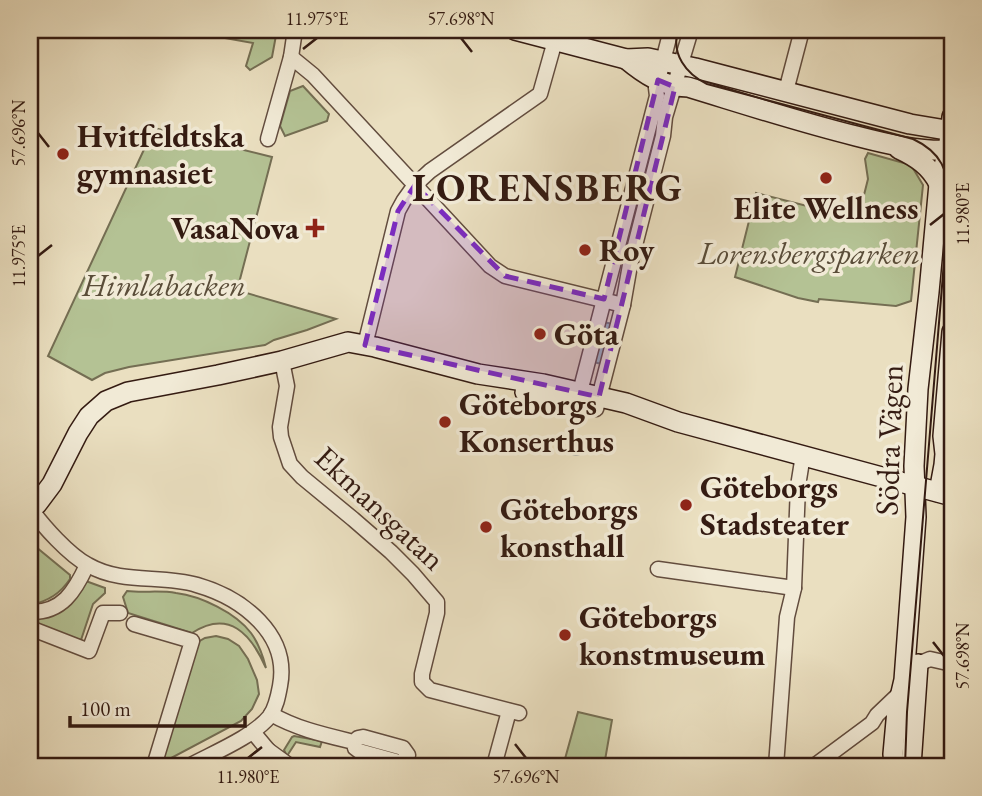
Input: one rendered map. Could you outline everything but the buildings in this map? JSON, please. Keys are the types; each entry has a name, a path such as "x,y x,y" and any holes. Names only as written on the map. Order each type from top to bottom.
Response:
{"street":[{"path":"268,139 291,58 295,30"},
{"path":"515,30 557,35 626,59 643,73 669,73 786,91 951,136"},
{"path":"586,400 623,305 630,265 663,136 671,30"},
{"path":"586,400 604,299 657,96 691,30"},
{"path":"786,91 802,30"},
{"path":"365,345 398,211 405,196 430,171 540,94 557,35"},
{"path":"291,58 313,75 490,266 505,276 623,305"},
{"path":"669,73 688,87 885,143 932,150 951,136"},
{"name":"Södra Vägen","path":"894,766 899,694 904,680 915,531 918,389 939,184 951,136"},
{"path":"885,143 916,158 932,171 939,184"},
{"name":"Södra Vägen","path":"946,494 943,436 952,332"},
{"path":"189,766 253,732 271,714 281,681 280,657 268,631 249,611 220,593 185,582 124,578 87,565 68,550 30,510 52,484 89,416 106,401 128,391 282,361 348,342 478,374 540,397 586,400 624,416 678,422 946,494"},
{"name":"Ekmansgatan","path":"282,361 287,386 280,427 290,464 413,574 435,599 438,613 422,682 430,690 514,712 494,766"},
{"path":"776,766 787,617 794,588 798,486 803,455"},
{"path":"30,612 58,606 65,601 75,590 87,565"},
{"path":"658,569 794,588"},
{"path":"30,628 89,651 103,613 120,613"},
{"path":"134,624 192,641 154,766"},
{"path":"911,766 918,664 930,659 952,664"},
{"path":"872,723 899,694"},
{"path":"271,714 302,728 354,742"},
{"path":"814,766 872,723 888,722 895,731"},
{"path":"253,732 268,750 290,766"},
{"path":"252,766 268,750"}],"highlighted area":[{"path":"658,80 675,87 599,397 365,345 398,211 415,185 505,276 604,299"}],"green space":[{"path":"180,30 277,30 272,57 250,70 246,66 253,43"},
{"path":"303,86 329,114 327,121 285,136 280,126 290,91"},
{"name":"Himlabacken","path":"154,128 272,157 239,283 243,292 336,319 265,345 129,367 105,373 92,380 48,356"},
{"name":"Lorensbergsparken","path":"868,153 911,165 923,185 911,301 896,306 819,299 818,302 735,277 756,193 858,219 868,179 865,159"},
{"path":"30,542 70,575 70,579 58,592 49,599 32,605 30,604"},
{"path":"83,580 105,588 105,593 93,604 80,643 31,625 30,617"},
{"path":"127,591 176,593 217,607 251,633 266,668 253,645 237,629 217,624 205,626 192,633 128,613 123,597"},
{"path":"216,636 239,646 257,680 259,694 252,709 241,721 160,764 198,642"},
{"path":"578,712 612,720 604,766 563,766"},
{"path":"294,736 322,741 320,747 296,742 287,756 284,750"}],"water":[{"path":"604,322 612,324 602,364 593,362"},
{"path":"573,439 579,439 584,447 582,453 573,455 568,450 568,444"}],"tram line":[{"path":"678,30 676,39 679,55 687,69 699,80 913,139 937,156 945,172 949,201 907,712 905,766"}],"place":[{"name":"Hvitfeldtska gymnasiet","path":"63,154"},
{"name":"Elite Wellness","path":"826,178"},
{"name":"VasaNova","path":"315,228"},
{"name":"Roy","path":"585,250"},
{"name":"Göta","path":"540,334"},
{"name":"Göteborgs Konserthus","path":"445,422"},
{"name":"Göteborgs Stadsteater","path":"686,505"},
{"name":"Göteborgs konsthall","path":"486,527"},
{"name":"Göteborgs konstmuseum","path":"565,635"}],"district":[{"name":"LORENSBERG","path":"548,187"}]}
